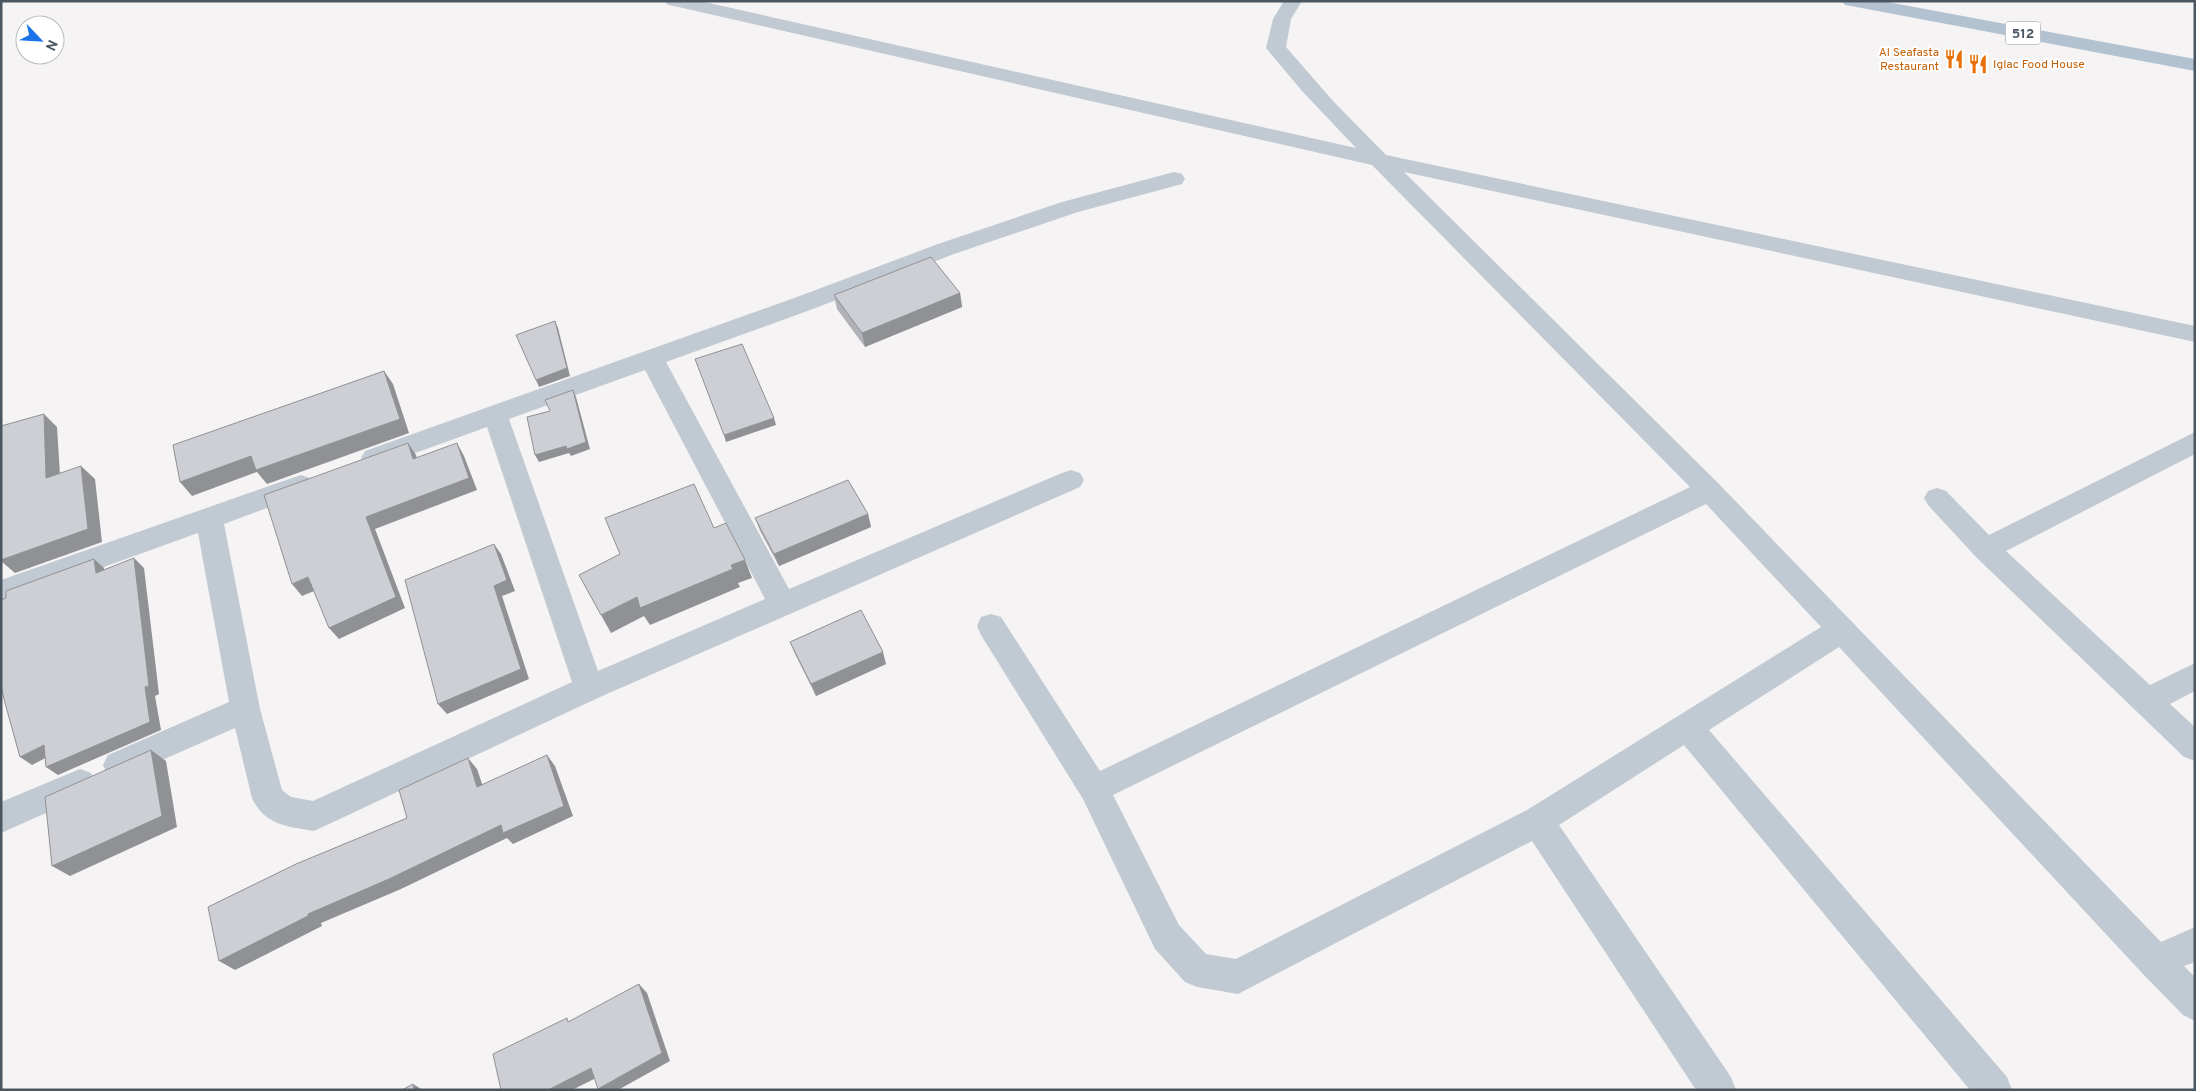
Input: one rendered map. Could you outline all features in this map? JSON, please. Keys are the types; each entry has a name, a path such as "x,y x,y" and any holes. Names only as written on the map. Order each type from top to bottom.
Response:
{"main road":[{"name":"512","path":"1851,1 2195,65"}],"street":[{"path":"674,1 1379,160 2195,334"},
{"path":"1293,1 1282,20 1276,48 1300,78 1379,160 1709,490 2195,1002"},
{"path":"356,465 946,249 1070,207 1174,179"},
{"path":"651,358 783,605"},
{"path":"495,415 589,688"},
{"path":"1986,549 2195,442"},
{"path":"1,592 320,478"},
{"path":"209,518 245,709 268,798 284,812 314,816 589,688 1071,480"},
{"path":"1094,789 1709,490"},
{"path":"1937,498 1986,549 2195,747"},
{"path":"991,626 1094,789 1167,936 1198,970 1238,977 1538,821 1841,630"},
{"path":"2146,702 2195,676"},
{"path":"1,818 245,709"},
{"path":"1687,726 1994,1090"},
{"path":"1538,821 1718,1090"},
{"path":"2155,962 2195,944"}],"building":[{"path":"931,257 960,293 862,333 834,295"},
{"path":"555,321 567,368 536,380 516,335"},
{"path":"742,344 774,418 724,435 695,359"},
{"path":"384,371 400,419 256,470 251,456 180,482 173,445"},
{"path":"573,390 586,442 567,449 566,446 535,455 527,417 550,411 545,400"},
{"path":"44,414 46,478 81,466 88,529 1,560 1,426"},
{"path":"408,443 413,459 457,443 469,478 366,517 396,597 329,628 308,577 292,584 264,495"},
{"path":"848,480 868,514 774,554 755,518"},
{"path":"694,484 714,528 726,523 745,560 731,565 733,569 640,608 637,597 601,615 579,575 620,554 605,518"},
{"path":"494,544 507,580 494,586 521,669 438,704 405,580"},
{"path":"134,558 149,686 145,687 150,722 46,767 44,745 20,757 1,686 1,600 6,598 6,591 94,559 96,573"},
{"path":"861,610 883,652 811,684 790,642"},
{"path":"151,750 162,816 52,866 45,797"},
{"path":"547,755 564,806 503,833 501,825 389,879 308,914 308,916 219,961 208,907 296,864 407,818 399,790 468,758 477,787"},
{"path":"639,984 662,1053 598,1089 591,1068 548,1090 501,1090 493,1054 567,1018 568,1022"},
{"path":"413,1084 414,1090 402,1090"}],"place":[{"name":"Al Seafasta Restaurant","path":"1954,59"},
{"name":"Iglac Food House","path":"1978,64"}]}
